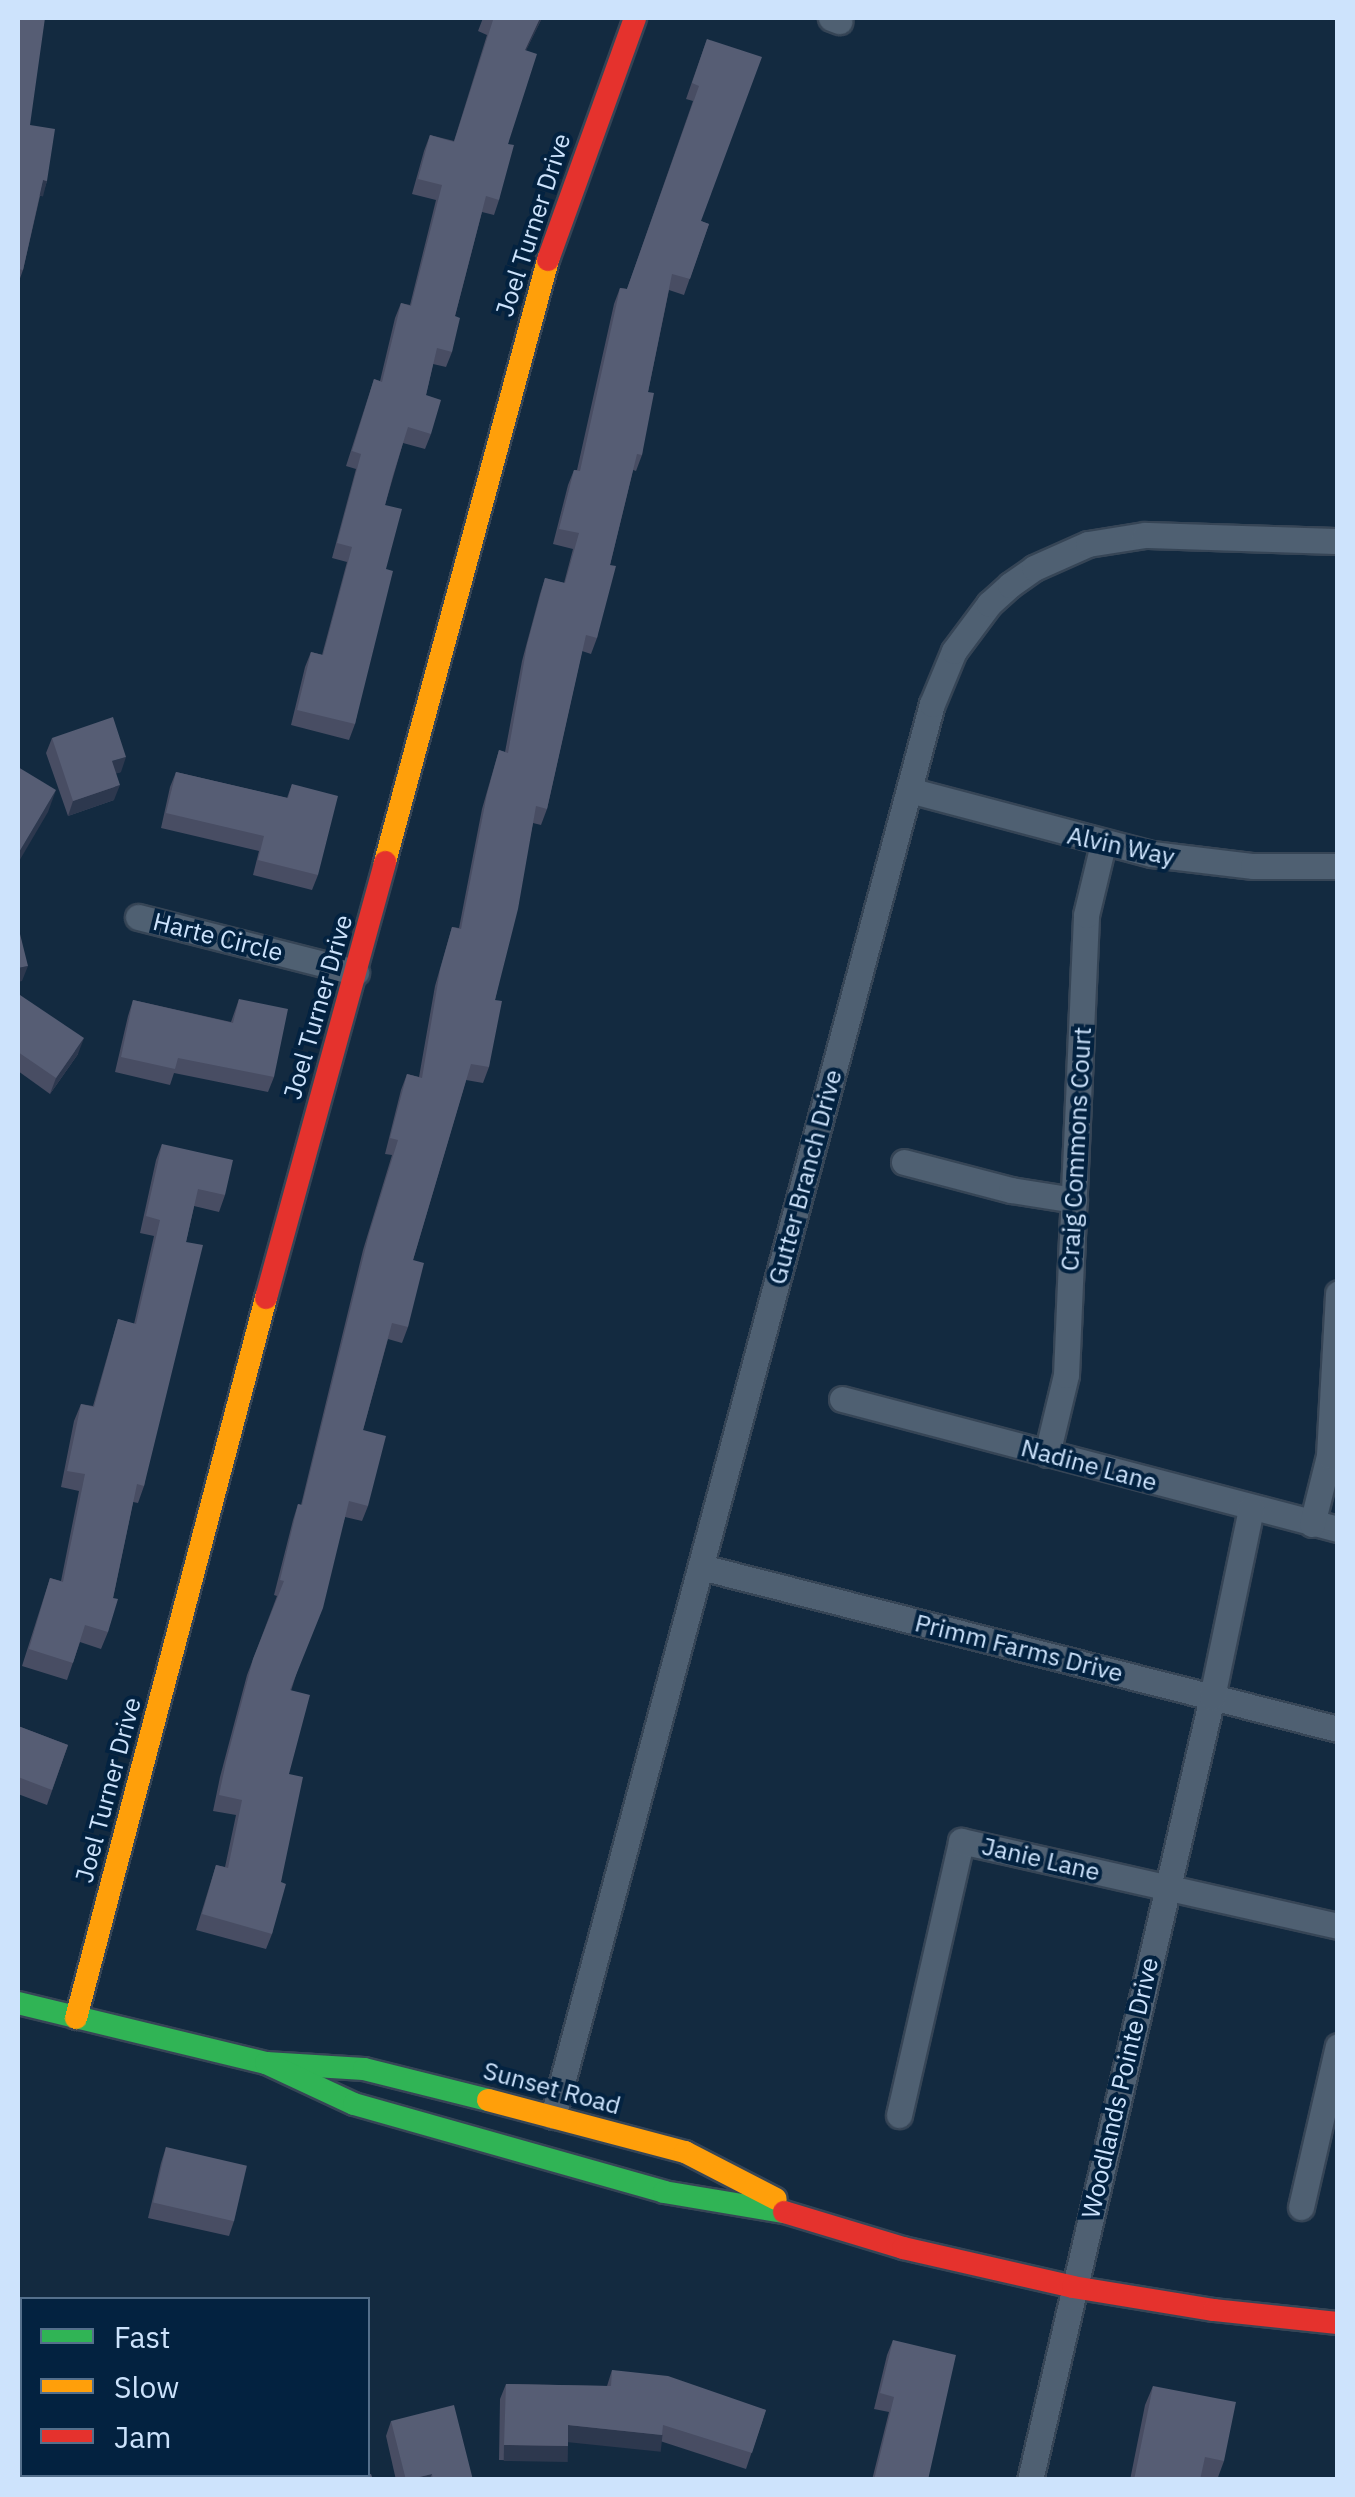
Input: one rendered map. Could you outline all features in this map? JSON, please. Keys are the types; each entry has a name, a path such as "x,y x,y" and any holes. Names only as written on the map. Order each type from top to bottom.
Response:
{"street":[{"name":"Joel Turner Drive","path":"76,2018 530,320 556,234 635,18"},
{"name":"Gutter Branch Drive","path":"553,2116 932,704 954,650 989,604 1034,568 1088,544 1145,534 1338,540"},
{"name":"Alvin Way","path":"909,790 1103,844 1202,862 1338,866"},
{"name":"Craig Commons Court","path":"1047,1454 1066,1375 1086,915 1103,844"},
{"name":"Harte Circle","path":"138,917 356,972"},
{"path":"904,1162 1012,1190 1074,1200"},
{"path":"1325,1526 1338,1292"},
{"name":"Nadine Lane","path":"842,1400 1325,1526"},
{"name":"Woodlands Pointe Drive","path":"1030,2480 1212,1697 1251,1508"},
{"name":"Primm Farms Drive","path":"701,1566 1338,1729"},
{"name":"Janie Lane","path":"898,2114 960,1841 1338,1926"},
{"name":"Sunset Road","path":"18,2003 266,2063 364,2070 553,2116 685,2152 810,2217"},
{"path":"1301,2207 1338,2046"},
{"name":"Sunset Road","path":"266,2063 354,2104 664,2192 810,2217 903,2248 1073,2287 1214,2310 1338,2323"}],"building":[{"path":"18,18 45,18 30,125 55,129 47,181 43,180 23,270 18,269"},
{"path":"488,18 540,18 525,50 537,54 508,144 514,145 499,200 486,196 455,316 460,318 452,352 437,348 426,395 441,400 431,434 408,427 393,475 385,505 402,509 386,569 393,571 355,724 297,710 311,652 323,655 352,547 337,543 361,454 352,451 374,379 382,382 401,303 411,306 442,185 418,179 430,135 454,142 493,20"},
{"path":"707,39 762,57 701,221 709,224 690,279 672,274 648,392 654,393 642,455 637,454 610,565 616,566 597,638 586,635 547,809 536,806 518,909 495,1000 502,1001 489,1067 471,1064 413,1260 424,1263 408,1327 392,1323 363,1430 386,1436 368,1506 349,1501 323,1608 290,1690 310,1695 289,1774 303,1777 281,1882 286,1884 272,1934 202,1914 216,1865 228,1868 242,1800 219,1795 226,1762 253,1659 284,1581 280,1580 298,1504 302,1505 369,1234 398,1140 390,1138 407,1074 422,1078 440,970 452,927 461,929 487,794 499,750 508,753 527,645 545,578 565,583 579,533 559,529 574,470 580,471 620,288 627,289 699,86 692,83"},
{"path":"113,717 126,757 112,761 120,785 73,801 52,738"},
{"path":"18,767 56,790 18,854"},
{"path":"176,772 288,798 292,784 338,796 318,875 258,860 264,836 166,813"},
{"path":"18,926 28,966 18,968"},
{"path":"20,995 84,1038 56,1078 18,1052"},
{"path":"239,999 288,1009 274,1077 178,1058 175,1069 121,1057 133,1000 233,1023"},
{"path":"162,1144 233,1160 225,1195 198,1189 186,1242 203,1245 144,1486 137,1484 113,1598 118,1599 108,1632 85,1625 73,1663 29,1649 50,1578 63,1582 85,1474 67,1471 81,1404 94,1407 118,1319 136,1324 160,1220 146,1216"},
{"path":"18,1726 68,1745 52,1790 18,1777"},
{"path":"166,2147 247,2166 234,2221 153,2203"},
{"path":"893,2340 956,2355 928,2480 874,2480 894,2397 880,2393"},
{"path":"612,2370 668,2376 766,2410 752,2453 663,2425 662,2435 568,2425 568,2446 504,2445 506,2384 611,2386"},
{"path":"1153,2386 1236,2402 1224,2461 1205,2457 1200,2480 1134,2480"},
{"path":"454,2405 473,2480 433,2480 432,2474 406,2480 391,2421"}],"traffic: fast":[{"path":"18,2003 266,2063 364,2069 488,2100"},
{"path":"266,2063 354,2104 664,2192 784,2212"}],"traffic: slow":[{"path":"385,862 548,260"},
{"path":"76,2018 266,1298"},
{"path":"488,2100 685,2152 776,2199"}],"traffic: jam":[{"path":"548,260 635,18"},
{"path":"266,1298 385,862"},
{"path":"784,2212 903,2248 1073,2287 1214,2310 1338,2323"}]}
